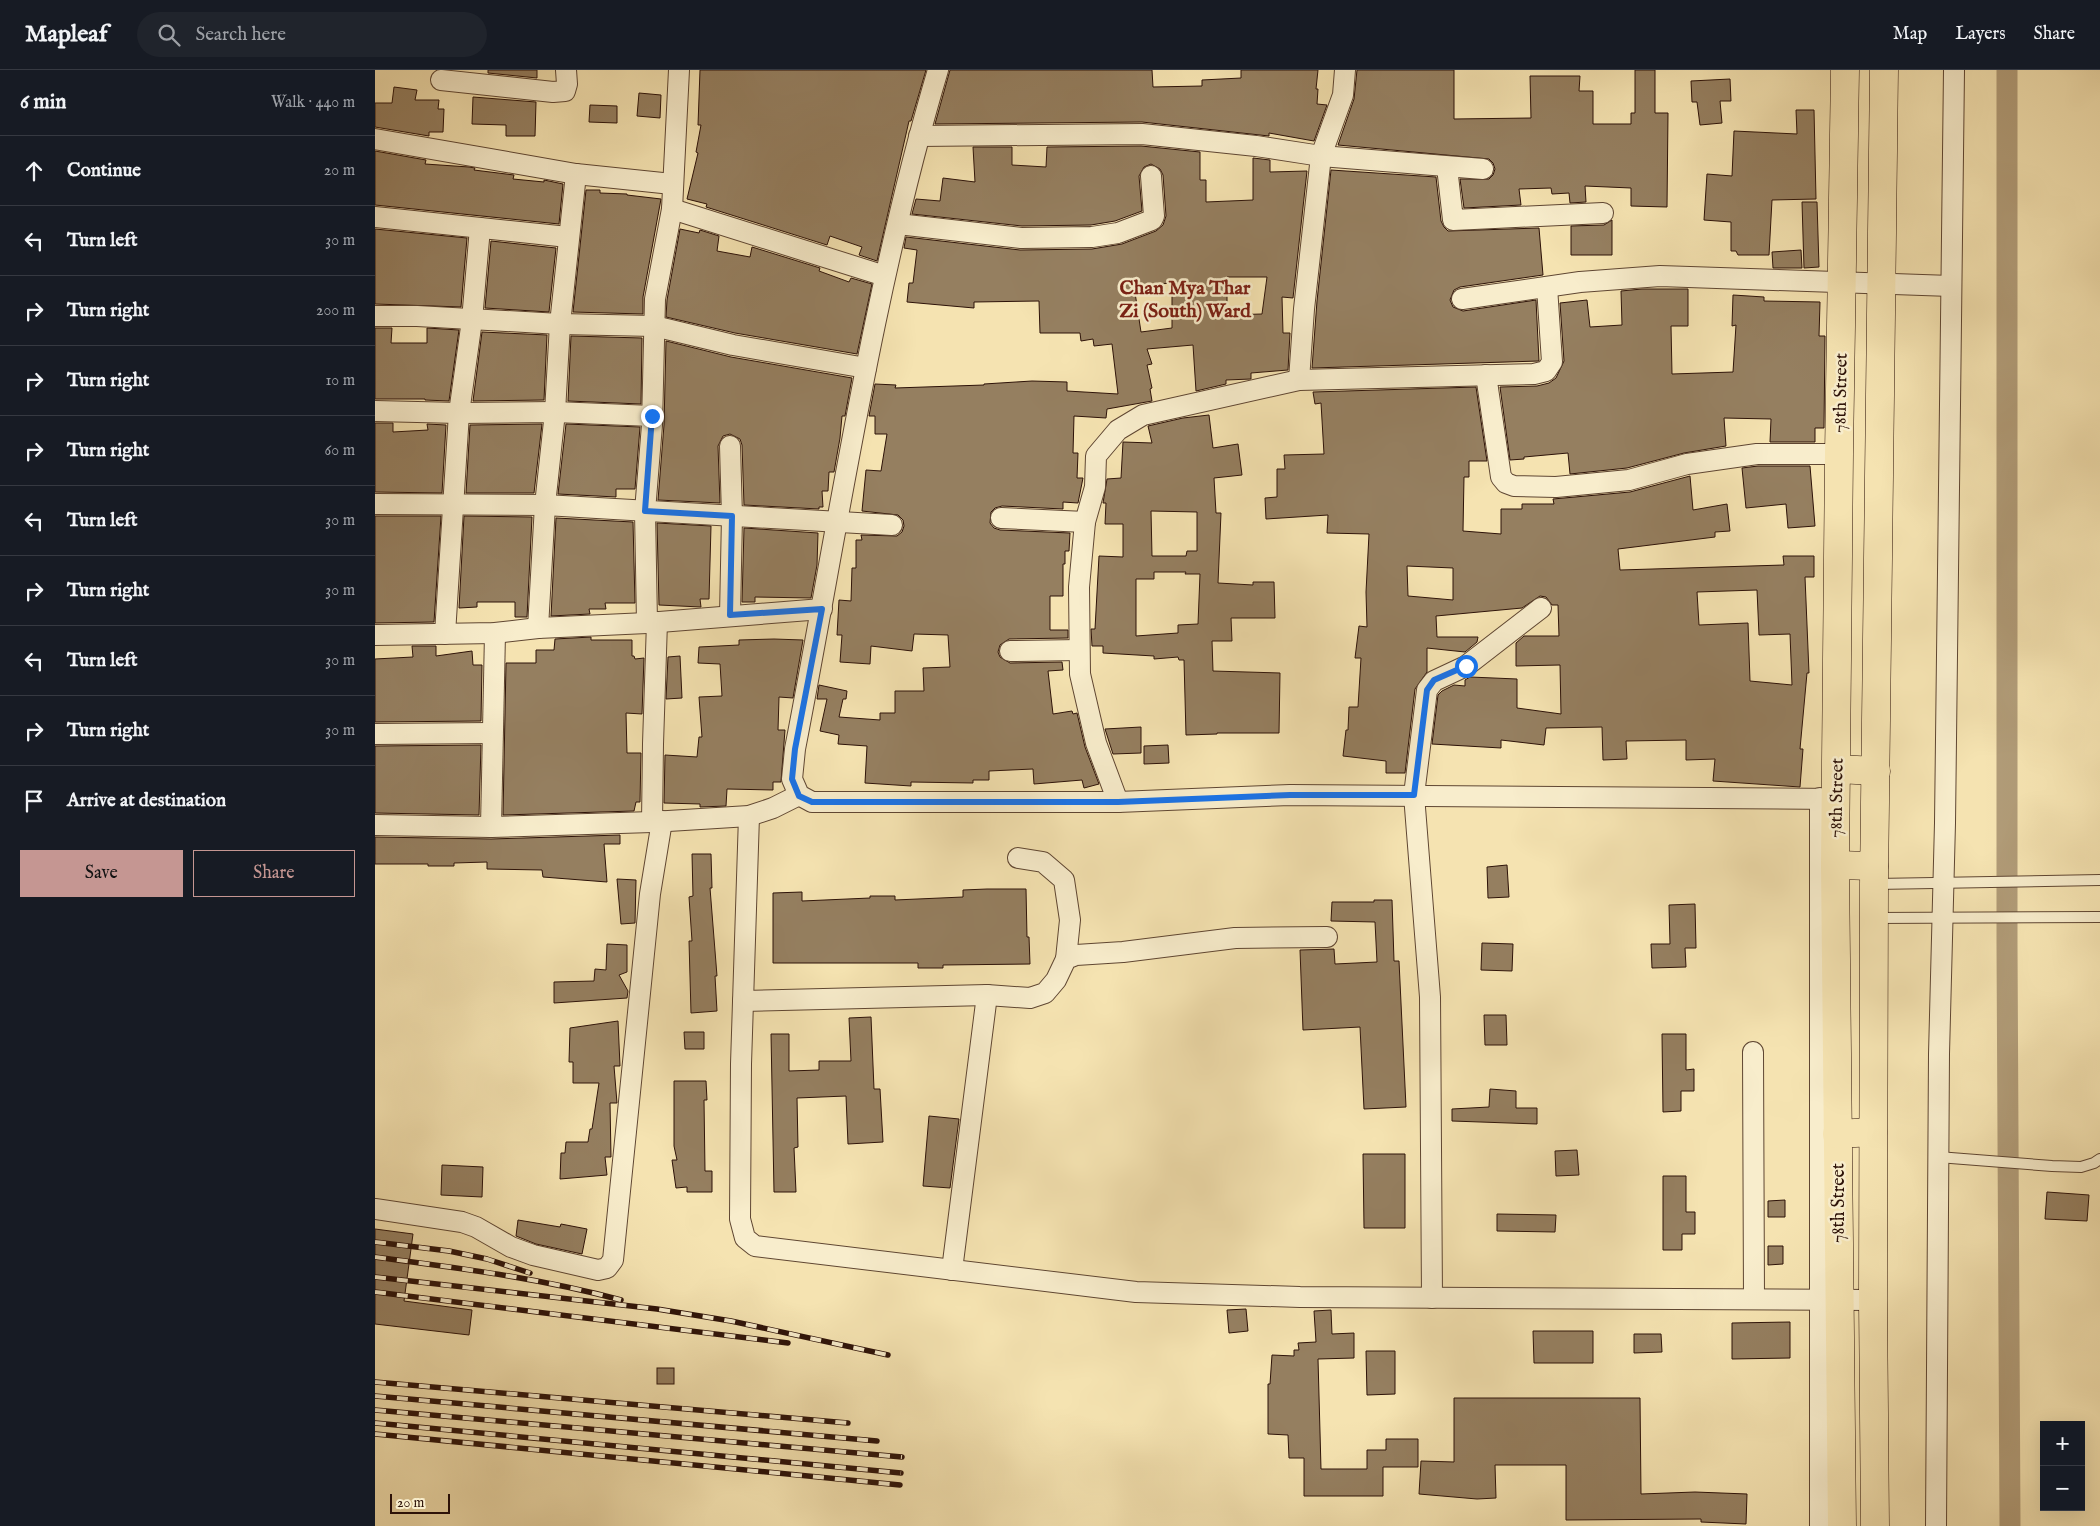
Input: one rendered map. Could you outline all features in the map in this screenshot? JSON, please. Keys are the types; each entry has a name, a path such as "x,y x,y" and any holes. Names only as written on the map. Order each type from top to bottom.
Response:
{"main road":[{"name":"78th Street","path":"1841,1526 1829,1300 1837,1134 1835,865 1828,798 1837,769 1839,454 1845,70"},
{"name":"78th Street","path":"1875,1526 1873,1300 1874,875 1884,70"},
{"path":"1837,769 1876,771"},
{"path":"1835,865 1874,875"},
{"path":"1837,1134 1873,1132"}],"street":[{"path":"441,80 553,92 565,91 567,84 566,70"},
{"path":"375,1210 462,1222 476,1227 511,1247 533,1256 598,1270 607,1268 613,1260 657,822 653,744 652,623 645,511 652,416 655,299 672,209 679,70"},
{"path":"938,70 919,136 885,276 866,368 795,749 792,779 799,796 812,802 1118,802 1290,795 1828,798 1829,1300 1820,1526"},
{"path":"1299,380 1304,309 1321,156 1343,95 1345,70"},
{"path":"1936,1526 1938,1157 1944,884 1954,70"},
{"path":"919,136 1142,134 1256,146 1321,156 1483,170"},
{"path":"375,139 576,174 672,184"},
{"path":"1447,167 1453,220 1603,214"},
{"path":"538,628 545,505 555,412 560,324 576,174"},
{"path":"898,224 1021,238 1092,237 1118,233 1152,220 1154,216 1151,176"},
{"path":"672,209 885,276"},
{"path":"375,217 568,237"},
{"path":"445,634 459,414 473,320 481,228"},
{"path":"1462,299 1580,282 1660,276 1881,282 1951,286"},
{"path":"1118,802 1096,742 1080,674 1079,587 1085,522 1095,487 1096,456 1118,430 1143,415 1299,380 1534,374 1546,371 1552,362 1547,287"},
{"path":"375,316 654,326 733,345 866,368"},
{"path":"1486,375 1501,477 1506,483 1514,486 1556,487 1629,480 1687,464 1757,454 1839,454"},
{"path":"375,411 459,414 555,412 652,416"},
{"path":"730,446 732,516 730,615"},
{"path":"375,504 453,506 545,505 892,525"},
{"path":"1001,518 1085,522"},
{"path":"1432,1298 1430,997 1414,795 1427,690 1434,680 1466,666 1541,608"},
{"path":"375,635 495,633 538,628 652,623 730,615 822,609"},
{"path":"491,827 495,633"},
{"path":"1010,651 1079,650"},
{"path":"375,734 492,733"},
{"path":"375,825 491,827 657,822 749,816 799,796"},
{"path":"749,816 743,1001 740,1219 745,1238 755,1246 1136,1292 1299,1297 1873,1300"},
{"path":"743,1001 987,995 1030,998 1045,993 1056,980 1067,959 1070,920 1064,880 1043,862 1018,858"},
{"path":"1067,959 1076,955 1123,952 1235,938 1327,937"},
{"path":"952,1270 987,995"},
{"path":"1753,1052 1753,1299"}],"lane":[{"path":"1874,875 1944,884 2100,880"},
{"path":"1874,918 2022,919 2100,917"},
{"path":"1938,1157 2081,1167 2100,1159"}],"building":[{"path":"488,70 537,70 537,78 488,73"},
{"path":"700,70 926,70 911,121 909,121 877,261 859,255 862,247 830,236 827,245 706,207 707,204 687,199 698,153 696,152 701,125 698,125"},
{"path":"950,70 1152,70 1153,87 1202,86 1202,80 1241,78 1241,70 1318,70 1317,104 1327,105 1314,141 1269,133 1269,136 1142,122 935,124"},
{"path":"1357,70 1454,70 1454,119 1531,118 1530,76 1580,76 1579,91 1593,91 1593,124 1631,124 1631,113 1635,113 1635,70 1655,70 1655,113 1668,113 1667,207 1631,206 1631,188 1585,186 1586,202 1570,203 1569,193 1552,194 1551,188 1519,189 1521,205 1464,208 1460,179 1489,179 1495,169 1489,159 1338,145 1354,99"},
{"path":"1730,79 1731,101 1720,101 1722,123 1700,125 1697,102 1692,102 1691,81"},
{"path":"394,87 417,90 415,100 439,100 438,109 444,109 443,132 429,132 429,136 375,127 375,103 392,103"},
{"path":"639,93 661,95 660,118 637,116"},
{"path":"473,97 536,102 535,136 506,136 506,125 472,124"},
{"path":"590,105 617,106 617,123 589,122"},
{"path":"1796,110 1814,110 1816,199 1772,200 1769,255 1738,255 1736,251 1731,251 1731,222 1704,220 1707,174 1732,176 1734,131 1797,134"},
{"path":"1141,146 1200,152 1200,180 1206,180 1206,202 1253,200 1253,158 1270,160 1270,172 1307,171 1293,298 1282,297 1283,333 1290,333 1288,370 1251,373 1251,379 1226,380 1226,384 1196,391 1193,345 1147,349 1152,364 1147,365 1152,388 1150,389 1152,401 1107,409 1106,418 1074,416 1073,453 1078,453 1077,478 1083,478 1078,503 1063,502 1063,509 1002,506 995,508 991,512 990,523 994,528 1000,530 1070,533 1069,551 1065,551 1065,564 1063,564 1063,596 1050,596 1050,630 1068,630 1068,638 1009,639 1000,645 998,652 1000,657 1010,663 1062,662 1063,670 1048,671 1053,714 1072,711 1073,714 1077,713 1085,747 1099,784 1084,788 1082,780 1034,784 1033,769 989,771 989,780 973,780 973,783 911,782 911,786 865,783 867,746 838,744 839,735 820,731 827,699 817,699 819,685 847,691 839,717 880,720 880,713 895,713 895,691 924,691 923,668 950,667 948,635 914,634 912,651 871,646 870,664 840,662 842,635 837,635 839,600 851,601 852,568 856,568 856,540 862,540 861,535 897,536 902,532 904,526 903,520 898,515 862,511 866,470 881,471 887,434 875,434 875,416 869,416 875,384 896,385 895,388 984,385 1032,381 1067,382 1067,391 1118,394 1112,344 1094,346 1093,339 1081,341 1080,333 1040,333 1039,301 974,302 974,308 907,302 909,283 913,283 917,250 904,248 906,237 1020,250 1092,249 1122,244 1156,231 1163,225 1166,216 1163,175 1160,169 1151,164 1144,167 1139,176 1142,211 1115,221 1091,225 1022,226 912,214 916,199 940,201 943,178 975,182 973,147 1012,147 1012,165 1046,167 1047,147","holes":["1227,277 1267,277 1262,314 1227,315","1172,283 1172,328 1141,332 1134,286"]},
{"path":"375,151 426,160 425,164 469,167 475,168 474,170 514,175 513,179 544,182 544,180 563,184 559,224 375,205"},
{"path":"1331,170 1436,177 1441,221 1448,231 1539,228 1543,275 1460,287 1454,290 1450,300 1453,307 1463,311 1536,300 1539,361 1312,368"},
{"path":"586,190 600,190 600,193 627,194 661,199 643,297 643,314 573,312"},
{"path":"1802,202 1817,202 1819,267 1804,268"},
{"path":"1612,220 1612,255 1571,255 1571,226 1604,225"},
{"path":"375,229 467,238 461,307 375,304"},
{"path":"680,229 699,233 700,230 719,236 717,251 750,257 752,247 820,268 819,271 849,282 851,278 872,284 857,354 735,333 666,317 667,300"},
{"path":"491,241 556,248 549,312 485,308"},
{"path":"1801,250 1802,268 1773,268 1772,252"},
{"path":"1688,289 1688,326 1671,326 1672,374 1733,372 1736,325 1732,326 1733,295 1764,297 1764,301 1820,302 1819,336 1825,336 1824,428 1815,428 1815,442 1770,442 1771,419 1724,418 1726,446 1684,453 1627,468 1570,474 1568,453 1510,460 1500,387 1537,386 1549,383 1556,378 1564,361 1560,303 1587,300 1590,327 1622,325 1621,291"},
{"path":"375,328 392,328 391,343 427,343 427,328 459,330 449,401 375,399"},
{"path":"482,332 547,335 544,400 473,401"},
{"path":"571,336 642,338 641,404 568,401"},
{"path":"666,341 731,357 852,378 845,416 842,416 834,472 829,472 828,491 822,491 823,507 819,507 819,509 744,505 742,445 740,439 730,434 723,436 718,446 720,503 658,500 664,425"},
{"path":"1476,387 1487,461 1469,461 1469,477 1464,477 1463,531 1501,534 1501,509 1522,509 1522,504 1554,504 1553,499 1630,492 1690,476 1693,510 1727,504 1730,531 1715,532 1715,537 1618,549 1620,570 1784,565 1783,556 1814,556 1814,577 1805,577 1809,673 1807,673 1800,749 1803,749 1800,787 1713,781 1715,759 1686,760 1686,740 1626,741 1627,759 1603,760 1602,727 1546,728 1544,745 1501,740 1501,748 1432,744 1438,695 1454,685 1465,686 1465,680 1470,677 1517,679 1517,708 1561,714 1560,665 1516,666 1516,643 1524,636 1559,636 1558,605 1552,605 1546,597 1540,596 1522,608 1436,616 1437,637 1478,637 1477,642 1465,652 1427,648 1427,672 1415,689 1405,773 1386,773 1386,761 1343,756 1346,730 1348,730 1349,707 1358,707 1361,658 1355,658 1359,626 1367,627 1366,592 1369,534 1327,533 1328,515 1266,519 1265,498 1277,497 1277,469 1285,469 1284,455 1324,454 1321,403 1315,404 1313,392","holes":["1407,566 1453,568 1453,600 1408,596","1757,590 1759,635 1790,634 1792,685 1750,681 1748,623 1699,625 1697,592"]},
{"path":"1209,415 1213,448 1238,444 1242,475 1214,478 1216,513 1221,513 1218,583 1253,585 1253,582 1274,582 1275,618 1231,618 1232,641 1212,641 1213,671 1280,673 1279,733 1186,735 1184,660 1179,660 1178,657 1154,659 1154,656 1103,653 1103,646 1092,646 1091,629 1095,629 1099,556 1123,557 1123,524 1105,524 1106,503 1103,503 1107,479 1121,478 1123,442 1152,443 1148,426 1183,418","holes":["1151,511 1197,512 1197,551 1187,551 1186,556 1152,556","1154,572 1200,574 1198,624 1178,625 1178,633 1136,636 1136,579 1154,579"]},
{"path":"375,423 393,423 393,432 428,430 427,424 446,425 442,493 375,492"},
{"path":"542,424 534,493 466,493 470,425"},
{"path":"566,424 640,427 635,489 616,489 616,497 558,494"},
{"path":"1758,466 1810,466 1815,526 1788,528 1786,504 1746,508 1742,468"},
{"path":"375,516 441,516 434,622 375,623"},
{"path":"464,516 532,517 527,617 515,617 515,602 477,602 477,607 459,608"},
{"path":"556,518 633,522 635,603 605,603 606,609 589,609 590,614 551,616"},
{"path":"657,523 711,526 709,599 700,599 701,607 659,605"},
{"path":"744,528 818,533 817,565 811,598 755,597 755,602 742,602"},
{"path":"591,637 591,640 632,640 632,656 635,659 644,658 642,714 626,713 627,753 641,753 640,802 636,802 634,811 503,815 506,663 536,663 536,650 554,650 555,639"},
{"path":"739,640 803,640 793,698 779,697 778,730 785,730 781,782 773,782 773,790 727,789 726,806 700,807 700,804 664,803 665,755 697,757 699,737 702,737 699,697 722,696 720,664 698,663 699,647 739,645"},
{"path":"412,646 436,646 436,656 472,651 473,665 482,665 481,721 375,722 375,659 413,657"},
{"path":"680,656 682,698 666,699 668,657"},
{"path":"1141,727 1141,753 1113,754 1105,729"},
{"path":"481,745 479,815 375,813 375,746"},
{"path":"1168,745 1169,763 1144,764 1144,746"},
{"path":"620,835 620,844 604,844 607,882 543,877 542,870 487,869 487,862 454,863 454,866 375,864 375,837 491,839"},
{"path":"692,854 711,854 712,888 710,888 717,976 715,976 717,1011 691,1013 689,941 692,941 689,897 693,896"},
{"path":"1507,865 1509,897 1488,898 1487,867"},
{"path":"617,879 636,880 635,923 621,924"},
{"path":"1026,889 1027,937 1029,937 1030,964 943,965 943,968 918,968 918,963 773,963 773,893 802,892 802,901 870,898 870,896 895,896 895,900 963,897 963,890"},
{"path":"1374,900 1392,900 1394,961 1399,961 1406,1107 1364,1109 1360,1027 1303,1030 1300,950 1334,949 1335,964 1377,962 1375,922 1331,921 1332,902 1374,902"},
{"path":"1695,904 1696,948 1685,948 1686,967 1652,968 1651,944 1670,944 1669,905"},
{"path":"1482,943 1513,944 1512,971 1481,970"},
{"path":"607,944 627,945 627,972 619,975 628,991 627,998 554,1003 554,982 594,981 595,969 606,970"},
{"path":"1484,1015 1506,1015 1507,1045 1485,1045"},
{"path":"871,1017 874,1089 880,1089 883,1142 848,1144 846,1096 797,1098 798,1147 794,1148 796,1192 774,1192 771,1034 789,1034 789,1071 819,1070 819,1061 851,1061 849,1018"},
{"path":"618,1021 620,1066 614,1066 617,1103 610,1103 611,1157 605,1157 607,1175 560,1179 561,1153 565,1153 566,1142 588,1142 590,1129 592,1129 599,1083 573,1083 573,1062 569,1062 570,1028"},
{"path":"684,1032 704,1032 704,1049 685,1049"},
{"path":"1662,1034 1686,1034 1686,1070 1694,1069 1694,1091 1681,1091 1681,1111 1663,1112"},
{"path":"674,1081 706,1081 707,1100 704,1100 705,1171 712,1171 712,1192 687,1192 687,1187 676,1188 672,1160 677,1160 674,1146"},
{"path":"1490,1089 1516,1091 1516,1108 1537,1108 1537,1124 1452,1121 1452,1109 1489,1107"},
{"path":"929,1116 959,1119 950,1188 923,1186"},
{"path":"1577,1150 1579,1175 1556,1176 1555,1151"},
{"path":"1363,1154 1405,1154 1405,1228 1364,1228"},
{"path":"442,1165 483,1167 482,1197 441,1195"},
{"path":"1663,1176 1686,1176 1686,1212 1695,1212 1695,1234 1682,1234 1682,1250 1663,1250"},
{"path":"2047,1192 2089,1195 2087,1221 2045,1219"},
{"path":"1785,1200 1785,1217 1768,1217 1768,1201"},
{"path":"1497,1214 1556,1215 1555,1232 1497,1231"},
{"path":"518,1220 560,1227 561,1224 587,1229 582,1254 536,1244 516,1236"},
{"path":"375,1229 413,1234 404,1301 472,1310 469,1335 375,1324"},
{"path":"1768,1246 1783,1246 1783,1264 1768,1265"},
{"path":"1246,1309 1248,1331 1229,1333 1227,1310"},
{"path":"1331,1310 1332,1334 1354,1333 1354,1358 1318,1359 1321,1469 1367,1469 1367,1450 1386,1450 1386,1439 1418,1439 1418,1467 1383,1467 1383,1496 1304,1496 1304,1458 1289,1458 1288,1435 1268,1434 1268,1384 1270,1384 1272,1355 1294,1356 1294,1350 1299,1350 1298,1343 1316,1342 1314,1311"},
{"path":"1790,1322 1790,1358 1732,1359 1732,1323"},
{"path":"1533,1331 1593,1331 1593,1363 1534,1363"},
{"path":"1634,1334 1661,1334 1662,1352 1634,1353"},
{"path":"1366,1351 1395,1351 1395,1394 1367,1395"},
{"path":"657,1368 674,1368 674,1384 657,1384"},
{"path":"1454,1398 1640,1398 1641,1494 1695,1492 1747,1494 1746,1524 1701,1522 1701,1519 1566,1520 1566,1465 1495,1465 1496,1498 1477,1499 1419,1494 1421,1461 1454,1462"}],"waterway":[{"path":"2007,70 2007,944 2010,1526"}],"railway":[{"path":"375,1242 449,1251 487,1259 530,1273"},
{"path":"375,1257 529,1280 621,1300"},
{"path":"375,1277 657,1309 731,1321 888,1355"},
{"path":"375,1292 788,1343"},
{"path":"375,1382 848,1423"},
{"path":"375,1396 877,1441"},
{"path":"375,1410 902,1457"},
{"path":"375,1423 901,1473"},
{"path":"375,1434 900,1485"}],"district":[{"name":"Chan Mya Thar Zi (South) Ward","path":"1185,298"}],"route":[{"path":"652,416 645,511 732,516 730,615 822,609 795,749 792,779 799,796 812,802 1118,802 1290,795 1414,795 1427,690 1434,680 1466,666"}]}
